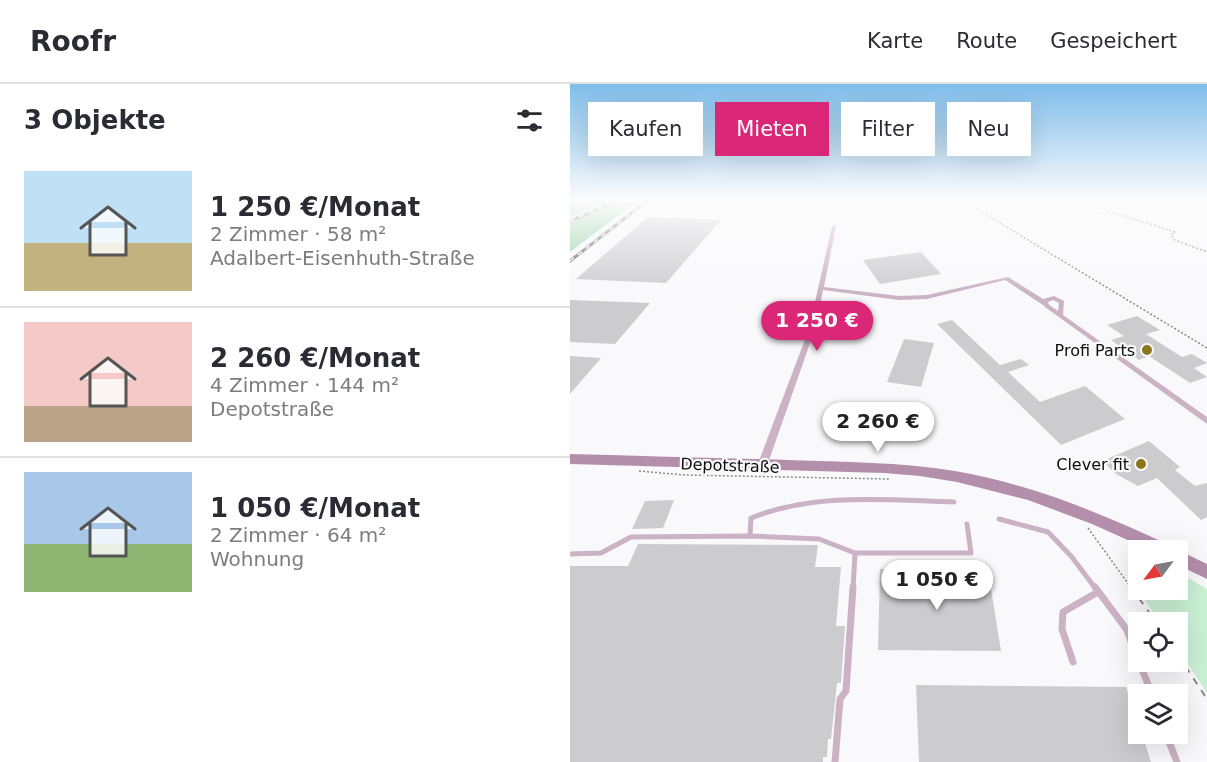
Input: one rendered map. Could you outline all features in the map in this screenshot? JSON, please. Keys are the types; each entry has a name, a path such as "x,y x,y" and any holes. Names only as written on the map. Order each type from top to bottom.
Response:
{"main road":[{"name":"Depotstraße","path":"570,459 884,468 950,476 1018,492 1063,506 1141,540"},
{"path":"1188,562 1207,572"}],"street":[{"path":"762,466 812,330 833,232"},
{"path":"820,288 899,298 927,297 1006,278 1207,421"},
{"path":"1044,303 1050,298 1061,301 1064,304 1060,315"}],"lane":[{"path":"750,536 751,518 801,502 954,502"},
{"path":"999,519 1048,532 1071,556 1128,633"},
{"path":"570,554 601,553 631,537 750,536 819,538 855,553 971,553 967,524"},
{"path":"835,762 840,699 846,691 855,553"},
{"path":"1072,662 1062,629 1063,612 1098,592"},
{"path":"1171,744 1178,762"}],"path":[{"path":"1014,232 1207,348"},
{"path":"1174,232 1171,235 1175,240 1207,252"},
{"path":"639,471 684,475 892,479"},
{"path":"1093,527 1083,522 1149,612"},
{"path":"1188,670 1207,699"}],"green space":[{"path":"570,232 597,232 570,252"},
{"path":"1188,578 1207,589 1207,693 1188,664 1188,612 1153,612 1145,600 1188,600"}],"building":[{"path":"631,232 711,232 666,283 576,279"},
{"path":"921,252 941,274 880,284 863,260"},
{"path":"570,300 650,303 615,344 570,342"},
{"path":"1137,316 1160,330 1146,334 1182,357 1192,354 1207,363 1194,368 1207,377 1190,383 1149,356 1139,360 1111,340 1124,336 1107,325"},
{"path":"952,320 1000,365 1021,359 1029,365 1008,372 1040,402 1085,386 1125,419 1061,445 937,324"},
{"path":"904,339 934,343 921,387 887,382"},
{"path":"570,356 601,358 570,394"},
{"name":"Clever fit","path":"1149,441 1180,467 1175,470 1195,486 1207,483 1207,517 1201,520 1157,478 1138,486 1116,474 1102,461"},
{"path":"674,500 663,528 632,529 645,501"},
{"path":"638,544 818,545 815,567 841,567 836,626 845,626 841,683 837,683 831,739 828,739 827,757 823,757 823,762 570,762 570,566 628,566"},
{"path":"880,569 988,570 1001,651 878,650"},
{"path":"916,685 1126,687 1128,744 1145,744 1151,762 919,762"}],"railway":[{"path":"570,261 608,232"}],"place":[{"name":"Profi Parts","path":"1147,350"},
{"name":"Clever fit","path":"1141,464"}]}
